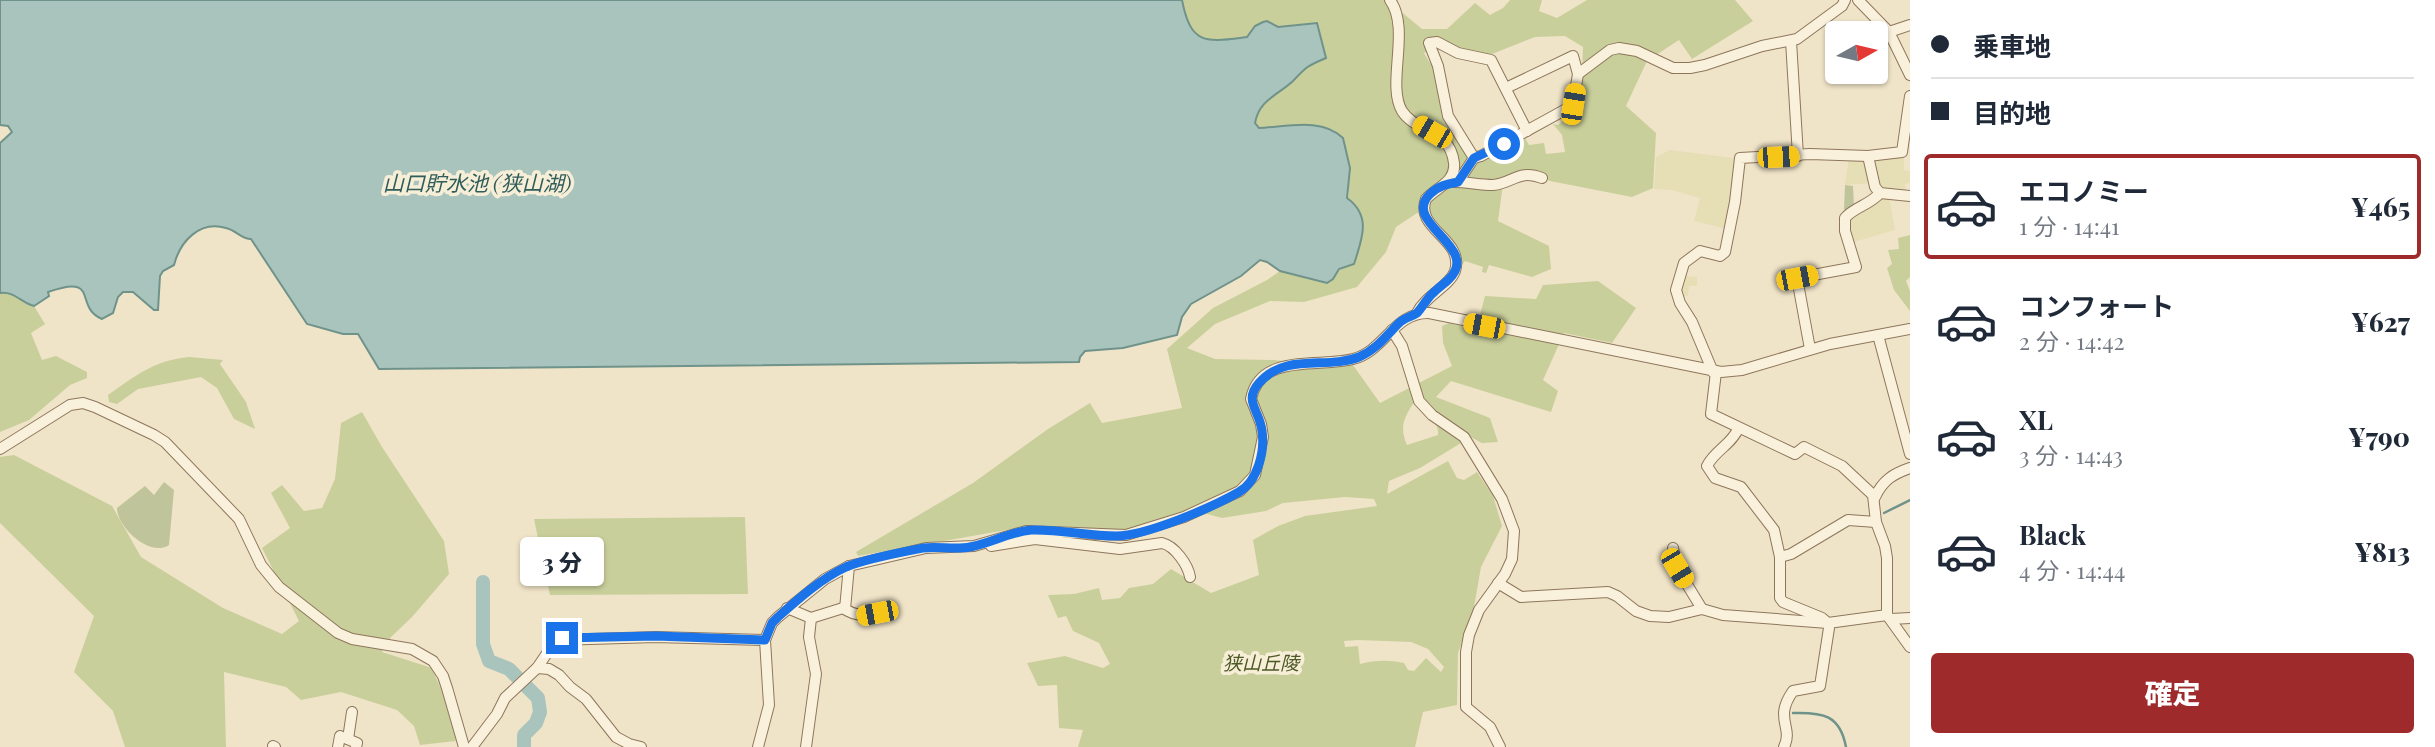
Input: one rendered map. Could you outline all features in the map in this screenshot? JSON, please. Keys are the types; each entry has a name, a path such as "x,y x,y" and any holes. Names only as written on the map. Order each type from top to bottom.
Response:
{"street":[{"path":"1390,0 1398,26 1398,102 1407,117 1439,136 1451,150 1454,167 1447,184"},
{"path":"1578,74 1610,50 1619,48 1637,51 1672,68 1684,69 1713,63 1762,46 1797,39 1842,6 1846,0"},
{"path":"1858,0 1889,32 1910,75"},
{"path":"1889,32 1910,24"},
{"path":"1791,41 1798,156"},
{"path":"1474,158 1448,116 1438,66 1429,43 1437,42 1458,53 1491,60 1527,131"},
{"path":"1458,182 1474,158 1573,104 1578,74 1573,56 1506,88"},
{"path":"1875,497 1842,466 1804,447 1795,454 1711,414 1714,372 1692,322 1677,298 1677,281 1684,263 1700,251 1720,256 1725,252 1740,158 1810,154 1868,156 1902,152 1910,96"},
{"path":"1868,156 1875,187 1880,193 1910,196"},
{"path":"1418,313 1433,292 1452,276 1455,267 1452,249 1426,219 1423,211 1426,198 1447,184 1458,182 1501,184 1513,177 1527,174 1542,178"},
{"path":"1810,349 1797,278 1856,267 1845,231 1845,218 1869,204 1880,193"},
{"path":"758,747 769,705 765,640 772,623 825,579 849,566 926,548 961,548 1032,530 1116,536 1135,534 1184,517 1240,491 1250,482 1258,468 1262,430 1251,399 1260,382 1275,371 1292,364 1356,358 1369,352 1401,321 1418,313 1429,313 1714,372 1742,370 1810,349 1910,329"},
{"path":"1392,330 1402,346 1419,401 1427,411 1464,437 1502,499 1514,531 1515,545 1508,569 1479,610 1469,635 1466,652 1466,707 1490,727 1500,747"},
{"path":"1878,335 1907,432 1910,454"},
{"path":"0,449 70,405 79,403 95,407 154,435 176,453 233,513 242,525 261,565 292,599 345,636 412,649 433,662 443,676 464,747"},
{"path":"1738,429 1735,436 1711,457 1707,466 1715,478 1741,487 1774,530 1780,557 1780,598 1828,624"},
{"path":"1910,468 1889,477 1875,497 1876,522 1887,558 1889,617 1910,647"},
{"path":"1780,557 1791,554 1849,520 1876,522"},
{"path":"986,542 991,546 1045,539 1119,549 1168,544 1180,556 1190,572 1190,577"},
{"path":"1673,548 1677,568 1702,609"},
{"path":"845,609 849,566"},
{"path":"1498,583 1521,597 1608,592 1650,616 1669,617 1702,609 1723,615 1828,624 1889,617 1910,618"},
{"path":"788,608 811,618 845,609"},
{"path":"845,609 851,614 863,616 885,612"},
{"path":"806,747 816,674 809,637 811,618"},
{"path":"1784,747 1788,734 1783,707 1793,691 1820,686 1828,624"},
{"path":"472,747 515,687 537,668 556,640 656,636 765,640"},
{"path":"537,668 549,669 559,675 570,688 586,699 616,737 641,747"},
{"path":"348,739 352,712"},
{"path":"338,747 340,736 358,743 356,747"}],"shaded area":[{"path":"1670,150 1736,160 1727,229 1694,221 1700,198 1672,190 1654,189 1656,157"},
{"path":"1904,155 1904,170 1910,171 1910,183 1905,184 1906,193 1883,191 1879,188 1872,162 1874,158"},
{"path":"1849,157 1866,161 1871,183 1845,185"},
{"path":"1883,197 1889,197 1895,230 1850,243 1850,215"},
{"path":"1697,277 1697,286 1689,286 1688,296 1681,295 1680,278"}],"green space":[{"name":"狭山丘陵","path":"1182,0 1387,0 1422,29 1447,29 1475,3 1490,15 1503,8 1510,0 1542,0 1539,11 1557,18 1587,0 1735,0 1753,21 1692,59 1679,40 1647,61 1626,106 1656,133 1653,188 1632,197 1550,181 1533,172 1504,177 1498,221 1549,246 1551,269 1532,277 1489,265 1486,273 1482,272 1483,267 1465,261 1458,270 1429,215 1417,213 1396,227 1386,252 1357,287 1304,302 1270,301 1215,324 1187,348 1215,359 1275,360 1321,367 1353,365 1380,403 1452,366 1443,343 1442,326 1449,323 1476,330 1485,296 1536,299 1543,285 1598,281 1636,308 1612,343 1564,333 1543,380 1558,391 1551,412 1451,381 1436,397 1490,418 1498,442 1482,443 1461,432 1454,435 1461,443 1420,468 1389,481 1387,494 1448,461 1457,478 1464,480 1477,472 1493,496 1502,526 1481,567 1474,607 1458,653 1457,705 1423,712 1415,747 1078,747 1083,730 1059,728 1057,685 1038,686 1027,663 1065,656 1103,668 1110,664 1099,643 1073,631 1066,616 1058,618 1048,595 1074,594 1099,588 1102,600 1120,598 1129,588 1153,584 1171,569 1211,593 1259,575 1253,540 1278,526 1305,516 1377,506 1374,499 1345,497 1283,503 1266,511 1222,518 1207,514 1158,527 1114,534 1035,525 858,556 856,552 973,483 1048,429 1090,403 1102,423 1182,408 1167,349 1213,308 1280,271 1327,283 1344,266 1350,168 1337,132 1309,125 1259,128 1255,123 1268,100 1310,65 1300,24 1278,27 1272,23 1252,30 1248,37 1211,40 1196,34","holes":["1565,36 1583,47 1581,105 1558,125 1553,124 1562,135 1565,152 1546,154 1544,143 1529,145 1524,136 1499,152 1473,150 1460,126 1440,109 1440,80 1424,53 1444,43 1477,60 1535,37","1415,401 1437,425 1438,435 1407,445 1403,427","1344,641 1411,642 1428,649 1444,667 1441,672 1426,658 1414,671 1398,662 1377,661 1360,664 1358,646 1345,647"]},
{"path":"1845,185 1853,186 1854,207 1844,210"},
{"path":"1910,235 1910,277 1906,281 1910,291 1910,311 1894,290 1887,268 1892,264 1888,250 1899,249 1898,238"},
{"path":"10,292 26,304 34,306 45,324 31,333 42,360 56,356 87,372 87,378 70,385 29,420 0,432 0,293"},
{"path":"189,357 223,360 220,364 246,402 255,429 234,419 217,388 201,377 138,389 117,404 109,402 108,395 146,370"},
{"path":"362,412 444,541 449,574 391,637 382,652 432,668 448,706 456,741 420,745 414,726 397,710 341,692 301,700 286,687 224,672 226,747 125,747 113,711 74,672 94,616 0,523 0,457 14,455 112,506 141,557 223,608 282,634 299,621 262,548 290,528 271,493 282,485 304,511 322,508 335,479 341,423"},
{"path":"164,482 174,490 169,545 161,548 144,544 128,531 118,516 117,508 145,486 154,495"},
{"path":"745,517 748,594 550,595 534,519"}],"water":[{"name":"山口貯水池 (狭山湖)","path":"0,0 1182,0 1190,26 1203,38 1211,40 1247,37 1255,26 1267,21 1278,27 1317,23 1326,58 1307,67 1270,99 1257,115 1255,123 1259,128 1314,125 1325,127 1343,138 1350,168 1347,198 1360,212 1362,237 1354,264 1339,269 1327,283 1280,271 1260,260 1241,276 1191,304 1182,317 1177,335 1123,348 1085,351 1079,362 379,369 358,334 343,334 307,324 251,239 226,228 207,227 186,241 174,265 160,276 158,310 154,310 133,292 123,292 118,297 113,313 102,319 89,307 81,289 75,287 48,292 49,296 34,306 14,295 0,293 0,143 12,132 8,126 0,125"}],"waterway":[{"path":"1884,513 1910,500"},
{"path":"483,582 483,644 489,661 509,669 538,698 540,712 536,723 524,735 524,747"},
{"path":"1793,713 1813,713 1835,722 1846,747"}],"route":[{"path":"562,638 656,636 765,640 772,623 788,608 825,579 849,566 926,548 974,546 1026,531 1116,536 1135,534 1184,517 1240,491 1250,482 1258,468 1263,437 1251,399 1260,382 1275,371 1292,364 1338,362 1362,356 1389,335 1401,321 1418,313 1433,292 1454,274 1455,267 1452,249 1426,219 1423,205 1426,198 1439,187 1458,182 1474,158 1504,144"}]}
